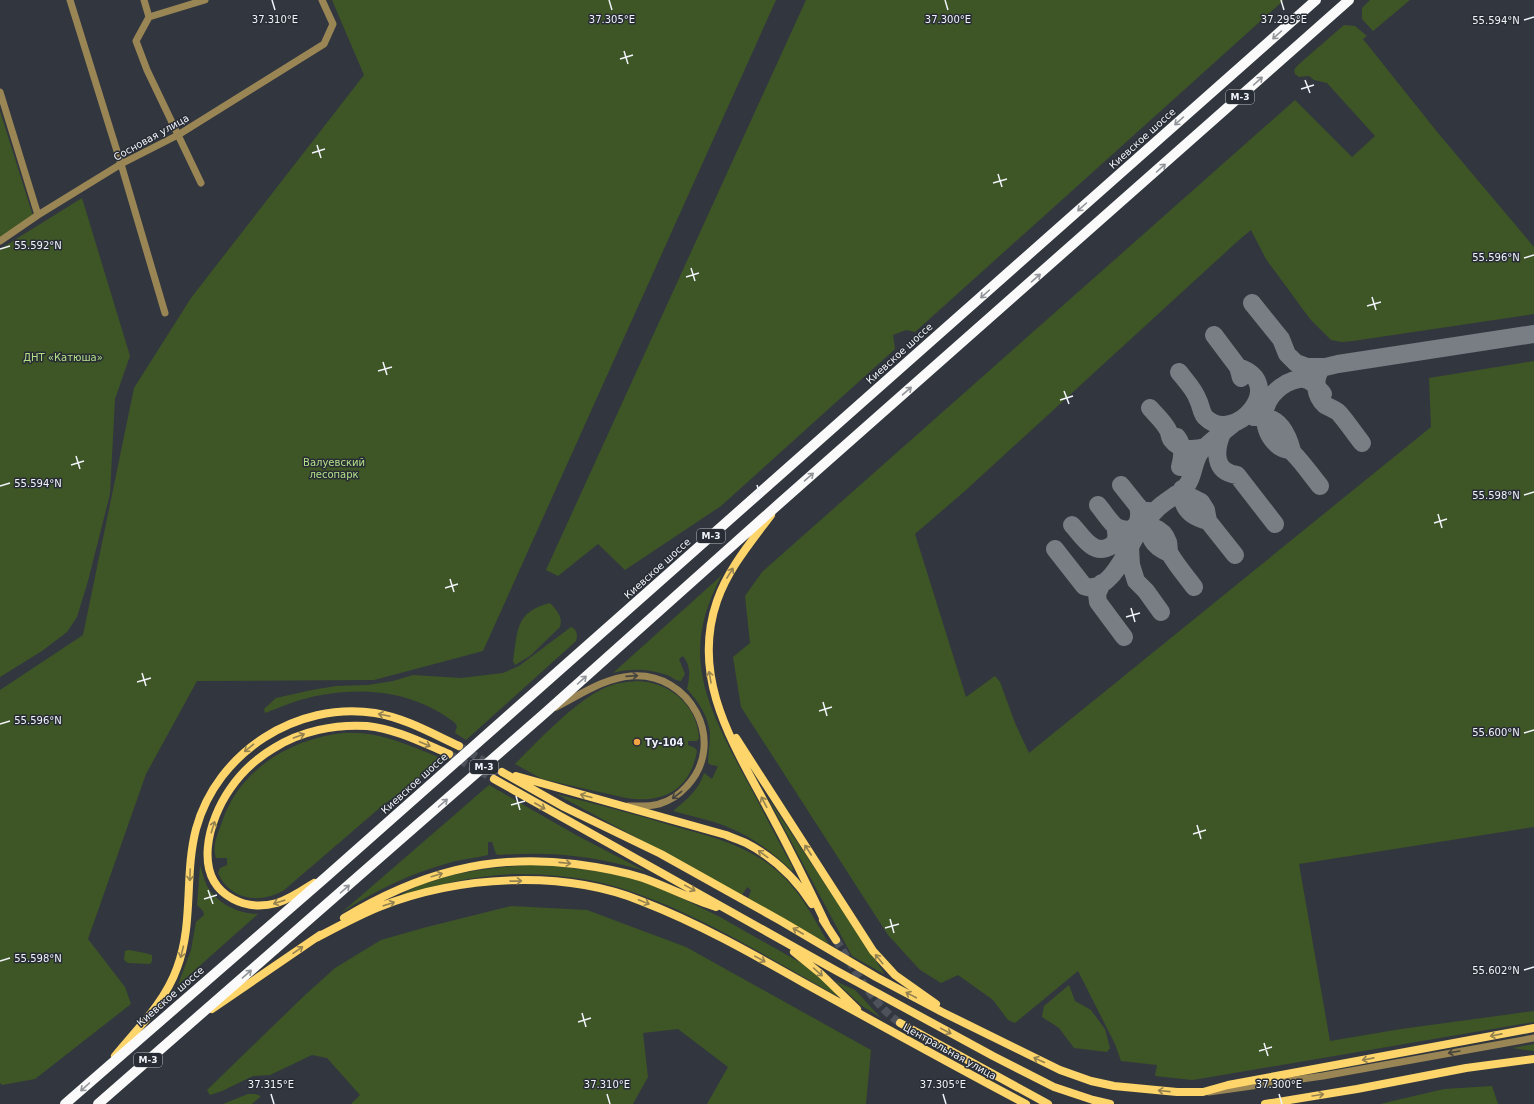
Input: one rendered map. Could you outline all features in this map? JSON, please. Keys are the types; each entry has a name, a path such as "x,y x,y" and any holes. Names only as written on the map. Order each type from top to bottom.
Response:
{"highway":[{"name":"Киевское шоссе","path":"65,1104 326,877 1316,0"},
{"name":"М-3","path":"98,1104 545,714 780,503 1349,0"}],"main road":[{"path":"780,503 728,576 714,608 708,639 708,663 720,714 737,751 804,877 826,924"},
{"path":"104,1069 161,1000 177,970 186,936 190,864 196,829 202,810 209,797 221,777 239,757 261,739 291,723 323,714 343,712 375,713 402,719 459,746"},
{"path":"720,714 873,951 883,964 899,978 954,1017"},
{"path":"326,877 282,901 262,905 249,904 236,900 229,897 218,888 210,874 208,865 210,835 222,803 231,788 244,773 263,755 290,739 312,731 347,726 367,726 408,736 449,754"},
{"path":"836,940 803,891 793,879 764,854 746,843 726,835 502,772 564,807 661,854 876,977 1060,1070 1114,1086 1177,1092 1203,1092 1228,1085 1534,1028"},
{"path":"494,779 896,1004 1037,1079 1063,1090 1110,1104"},
{"path":"186,1027 366,905 408,885 464,868 508,862 554,862 594,866 643,878 738,915"},
{"path":"316,938 377,908 441,888 493,881 536,881 576,884 640,900 713,932 865,1016"},
{"path":"777,938 821,974 865,1016"},
{"name":"Центральная улица","path":"865,1016 1026,1104"},
{"name":"Центральная улица","path":"900,1023 1048,1104"},
{"path":"1265,1104 1357,1089 1466,1068 1534,1059"}],"street":[{"path":"70,0 121,164 164,312"},
{"path":"144,0 149,17"},
{"path":"201,183 147,70 136,41 149,17 205,0"},
{"name":"Сосновая улица","path":"0,241 38,215 121,164 178,135 324,44 333,24 322,0"},
{"path":"0,92 38,215"},
{"path":"545,714 603,683 621,677 648,677 662,680 678,690 689,700 698,715 704,738 702,757 695,775 681,792 667,801 649,806 623,806"},
{"path":"1203,1092 1218,1092 1323,1076 1534,1038"}],"green space":[{"name":"Валуевский лесопарк","path":"332,0 776,0 483,651 374,680 197,681 146,774 88,939 125,987 131,1004 35,1079 2,1085 0,1083 0,690 83,635 134,388 191,298 364,75"},
{"path":"806,0 1284,0 915,332 906,330 893,335 895,349 721,506 625,570 598,544 558,576 546,570"},
{"path":"1370,0 1410,0 1373,31 1362,19 1362,8"},
{"path":"1344,25 1355,26 1367,36 1363,39 1438,133 1534,247 1534,314 1353,341 1342,342 1331,340 1310,319 1266,259 1251,230 966,490 915,534 966,697 995,676 1000,682 1015,723 1029,753 1431,427 1429,378 1534,361 1534,827 1299,864 1330,1041 1401,1029 1534,1011 1534,1022 1192,1080 1155,1076 1157,1065 1121,1061 1115,1044 1078,971 1015,1023 1008,1020 993,1000 958,975 941,983 920,970 888,935 741,707 733,657 750,643 745,596 762,572 1295,100 1352,157 1375,136 1327,83 1314,80 1309,76 1299,77 1295,74 1294,70 1298,65"},
{"path":"0,111 33,216 0,237"},
{"name":"ДНТ «Катюша»","path":"82,198 130,356 115,399 110,494 88,581 77,617 67,632 42,651 0,677 0,249"},
{"path":"722,575 709,603 702,628 700,652 702,676 708,699 717,722 792,866 792,871 766,848 747,836 714,822 673,811 695,790 704,773 712,779 718,766 708,763 710,734 708,721 695,699 687,689 689,667 683,656 679,659 685,674 681,681 675,680 667,675 647,670 627,670 613,673"},
{"path":"550,603 560,617 560,627 530,656 515,665 513,661 520,624 524,617 530,612"},
{"path":"571,627 575,629 577,636 576,641 466,740 455,733 457,726 455,723 437,711 417,702 376,692 333,693 291,703 265,713 264,709 276,698 312,690 336,686 368,685 393,681 413,675 461,678 503,673 519,666"},
{"path":"637,681 649,682 660,686 679,697 687,705 697,726 699,738 697,741 688,741 688,745 695,748 697,751 693,764 688,776 681,785 673,791 652,799 626,798 542,779 515,764 558,721 583,701 610,686"},
{"path":"343,733 370,734 395,740 444,759 382,806 283,891 274,895 255,898 246,897 230,889 223,882 218,873 220,868 227,865 227,858 216,858 215,845 218,833 229,806 239,789 252,774 268,761 285,751 303,742 323,736"},
{"path":"489,785 576,835 645,871 591,858 556,854 500,855 496,854 492,842 488,842 488,855 452,862 422,871 366,897 340,914"},
{"path":"556,794 629,813 727,842 753,854 776,870 792,886 806,904 829,944 748,899 751,890 747,887 742,895"},
{"path":"768,798 884,973 884,974 852,956"},
{"path":"200,865 207,886 216,898 236,910 258,914 178,985 191,950 196,922 204,915 203,911 197,905"},
{"path":"529,865 551,865 609,873 636,879 669,892 720,917 808,967 843,999 731,936 674,908 644,896 602,883 553,875 515,874 485,876 456,881 399,896 414,888 445,877 479,870"},
{"path":"511,906 587,910 686,947 871,1050 866,1104 707,1104 728,1067 678,1029 643,1033 648,1077 633,1104 351,1104 360,1095 327,1058 312,1055 270,1075 253,1076 210,1095 207,1090 335,968 381,940"},
{"path":"129,950 152,955 152,961 150,964 128,963 124,960 125,951"},
{"path":"835,981 855,990 881,1018 862,1006"},
{"path":"1069,985 1075,1001 1091,1010 1105,1029 1110,1048 1107,1052 1074,1048 1059,1028 1042,1017 1044,1006"},
{"path":"1534,1044 1534,1051 1512,1048"},
{"path":"1492,1086 1498,1104 1380,1104 1444,1089"},
{"path":"248,1094 261,1096 252,1104 223,1104"}],"taxiway":[{"path":"1252,303 1281,339 1287,354 1296,363 1307,367 1324,367"},
{"path":"1362,443 1339,413 1321,401 1316,387 1317,377 1321,368 1338,364 1534,334"},
{"path":"1214,335 1238,367 1241,378"},
{"path":"1179,372 1195,393 1205,417 1217,424 1230,424 1242,419 1252,409 1258,398 1259,386 1252,375 1238,367"},
{"path":"1320,486 1292,452 1282,448 1272,439 1267,429 1264,413 1268,401 1276,391 1287,383 1295,380 1302,379 1310,381 1323,394"},
{"path":"1150,408 1162,421 1169,431 1171,439 1178,446 1187,449 1206,447"},
{"path":"1254,417 1269,418 1280,425 1287,437 1292,451"},
{"path":"1055,549 1084,586 1093,587 1102,584 1117,568 1139,531 1152,515 1160,506 1180,492 1187,485 1196,459 1201,451 1234,423"},
{"path":"1222,433 1217,453 1220,465 1229,473 1237,475 1275,524"},
{"path":"1177,437 1181,444 1182,452 1180,467"},
{"path":"1121,485 1141,510 1148,511"},
{"path":"1182,489 1183,501 1188,511 1197,517 1208,521"},
{"path":"1175,495 1189,496 1201,502 1206,510 1208,521 1235,555"},
{"path":"1098,505 1115,526 1127,530 1132,529 1137,524 1139,515 1138,506"},
{"path":"1148,519 1149,531 1152,540 1158,547 1169,553"},
{"path":"1072,525 1089,544 1099,549 1113,545 1116,539 1115,526"},
{"path":"1134,527 1150,526 1163,533 1168,542 1170,554 1194,587"},
{"path":"1130,547 1131,565 1136,581 1146,591 1161,612"},
{"path":"1102,583 1097,594 1098,602 1124,637"}],"tunnel":[{"path":"459,746 502,772"},
{"path":"449,754 494,779"},
{"path":"836,940 872,996 880,1006 900,1023"}],"place":[{"name":"Ту-104","path":"637,742"}]}
